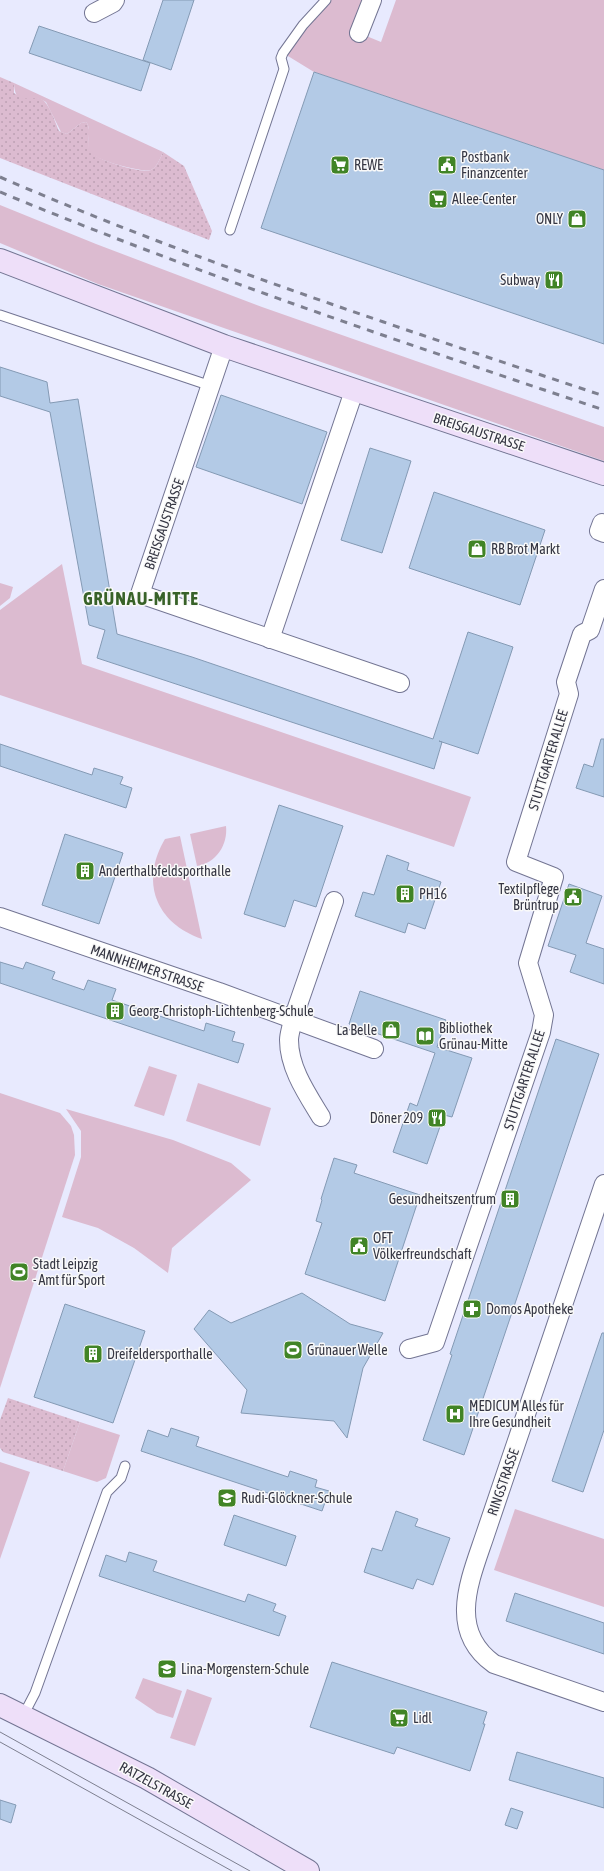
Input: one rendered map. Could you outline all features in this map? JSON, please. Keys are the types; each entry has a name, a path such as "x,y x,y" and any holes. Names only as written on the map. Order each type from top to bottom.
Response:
{"street":[{"path":"94,13 113,3 115,0"},
{"path":"359,33 372,0"},
{"name":"BREISGAUSTRASSE","path":"0,260 224,346 604,474"},
{"name":"BREISGAUSTRASSE","path":"224,346 140,594 400,683"},
{"path":"270,639 354,390"},
{"name":"STUTTGARTER ALLEE","path":"409,1349 435,1342 542,1032 544,1015 528,963 554,877 516,862 569,694 566,682 582,634 590,630 604,589"},
{"path":"321,1116 308,1095 292,1060 289,1040 293,1019 334,901"},
{"name":"MANNHEIMER STRASSE","path":"0,917 374,1048"},
{"name":"RINGSTRASSE","path":"604,1184 484,1538 468,1590 465,1606 468,1628 473,1642 480,1653 494,1664 604,1702"},
{"name":"RATZELSTRASSE","path":"0,1705 147,1778 308,1871"}],"lane":[{"path":"230,230 284,69 281,58 283,53 302,25 326,0"},
{"path":"0,315 211,386"},
{"path":"23,1716 35,1693 107,1492 120,1478 125,1466"}],"shaded area":[{"path":"326,0 372,0 359,33 381,42 396,0 604,0 604,170 314,72 283,53"},
{"path":"0,77 14,83 14,93 22,97 38,98 44,101 51,111 59,131 67,134 81,123 86,122 89,129 89,149 101,159 129,168 146,171 155,167 163,152 184,166 212,231 209,240 0,158"},
{"path":"14,83 163,152 158,162 151,170 139,170 100,159 90,152 88,145 89,129 86,122 81,123 67,134 61,132 46,102 40,99 21,98 17,96"},
{"path":"0,205 96,244 262,307 604,427 604,461 98,284 0,243"},
{"path":"62,564 82,664 471,797 454,847 0,695 0,610"},
{"path":"0,583 13,587 10,598 0,606"},
{"path":"226,826 225,840 219,852 210,861 197,866 190,834"},
{"path":"180,836 202,939 186,932 173,923 163,911 156,899 153,885 157,855 165,839"},
{"path":"149,1066 177,1075 164,1116 134,1106"},
{"path":"198,1083 271,1108 260,1146 186,1121"},
{"name":"Stadt Leipzig - Amt für Sport","path":"0,1093 60,1113 71,1126 74,1135 75,1155 0,1388"},
{"path":"66,1109 173,1140 231,1163 251,1180 172,1248 168,1273 134,1248 98,1228 62,1217 81,1157 81,1131"},
{"path":"8,1398 80,1422 63,1471 3,1452 0,1448 0,1420"},
{"path":"80,1422 120,1435 106,1478 97,1482 63,1471"},
{"path":"0,1462 30,1472 0,1559"},
{"path":"515,1509 604,1539 604,1607 494,1570"},
{"path":"143,1678 182,1691 173,1718 157,1713 135,1698"},
{"path":"187,1689 212,1698 195,1746 170,1738"}],"building":[{"path":"163,0 194,0 171,70 143,60"},
{"path":"39,26 150,63 141,91 29,53"},
{"name":"Allee-Center","path":"314,72 604,170 604,344 261,228"},
{"path":"0,367 47,382 50,403 78,399 117,634 192,657 433,739 468,632 513,647 478,754 442,742 434,769 97,658 105,630 89,625 50,412 0,396"},
{"path":"221,395 327,432 302,504 196,467"},
{"path":"370,448 411,461 382,553 341,540"},
{"name":"RB Brot Markt","path":"434,492 545,530 520,605 409,568"},
{"path":"601,739 604,739 604,797 576,788 584,764 593,767"},
{"path":"0,744 92,775 94,768 123,777 120,784 132,788 126,808 0,766"},
{"path":"279,805 343,826 316,907 294,900 285,927 244,914"},
{"name":"Anderthalbfeldsporthalle","path":"65,834 123,853 99,924 42,905"},
{"name":"PH16","path":"387,855 409,863 407,870 441,882 425,929 408,923 405,933 355,916 363,892 374,895"},
{"path":"569,884 602,896 586,943 604,949 604,984 570,972 576,955 548,946"},
{"name":"Georg-Christoph-Lichtenberg-Schule","path":"0,962 23,969 26,962 55,972 52,979 84,990 88,980 116,989 112,1000 204,1031 206,1023 235,1032 232,1041 244,1044 238,1063 0,983"},
{"path":"360,991 446,1020 437,1047 472,1058 452,1117 444,1115 427,1164 393,1152 410,1103 417,1106 435,1053 349,1024"},
{"path":"556,1039 599,1054 464,1455 423,1440 452,1355 450,1354"},
{"name":"OFT Völkerfreundschaft","path":"334,1158 357,1165 354,1173 420,1195 385,1301 305,1274 322,1223 316,1221 321,1199"},
{"name":"Grünauer Welle","path":"302,1293 350,1324 383,1333 363,1368 347,1438 334,1421 241,1413 247,1390 194,1329 209,1310 231,1323"},
{"name":"Dreifeldersporthalle","path":"65,1304 145,1331 113,1423 34,1397"},
{"path":"602,1333 604,1333 604,1430 583,1492 552,1481"},
{"path":"171,1428 199,1437 196,1446 288,1477 290,1471 317,1480 315,1487 329,1491 322,1511 141,1451 148,1430 168,1437"},
{"path":"396,1511 418,1519 415,1526 450,1538 433,1585 417,1579 413,1589 364,1572 372,1548 382,1551"},
{"path":"234,1515 296,1536 286,1566 224,1545"},
{"path":"129,1552 157,1561 153,1571 245,1602 248,1594 276,1604 273,1611 286,1616 279,1636 99,1576 106,1555 126,1562"},
{"path":"515,1593 604,1623 604,1654 506,1621"},
{"name":"Lidl","path":"332,1662 487,1712 483,1724 485,1724 470,1771 397,1747 394,1754 310,1727"},
{"path":"517,1752 604,1778 604,1808 509,1780"},
{"path":"0,1800 16,1805 11,1823 0,1819"},
{"path":"511,1808 523,1812 517,1829 505,1825"}],"tram line":[{"path":"0,1732 250,1871"},
{"path":"0,1742 232,1871"}],"railway":[{"path":"0,177 149,238 224,266 299,293 604,396"},
{"path":"0,192 74,222 225,279 376,333 604,410"}],"place":[{"name":"REWE","path":"340,165"},
{"name":"Postbank Finanzcenter","path":"447,165"},
{"name":"Allee-Center","path":"438,199"},
{"name":"ONLY","path":"577,219"},
{"name":"Subway","path":"554,280"},
{"name":"RB Brot Markt","path":"477,549"},
{"name":"Anderthalbfeldsporthalle","path":"85,871"},
{"name":"PH16","path":"405,894"},
{"name":"Textilpflege Brüntrup","path":"573,897"},
{"name":"Georg-Christoph-Lichtenberg-Schule","path":"115,1011"},
{"name":"La Belle","path":"391,1030"},
{"name":"Bibliothek Grünau-Mitte","path":"425,1036"},
{"name":"Döner 209","path":"437,1118"},
{"name":"Gesundheitszentrum","path":"510,1199"},
{"name":"OFT Völkerfreundschaft","path":"359,1246"},
{"name":"Stadt Leipzig - Amt für Sport","path":"19,1272"},
{"name":"Domos Apotheke","path":"472,1309"},
{"name":"Grünauer Welle","path":"293,1350"},
{"name":"Dreifeldersporthalle","path":"93,1354"},
{"name":"MEDICUM Alles für Ihre Gesundheit","path":"455,1414"},
{"name":"Rudi-Glöckner-Schule","path":"227,1498"},
{"name":"Lina-Morgenstern-Schule","path":"167,1669"},
{"name":"Lidl","path":"399,1718"}],"district":[{"name":"GRÜNAU-MITTE","path":"141,599"}]}
